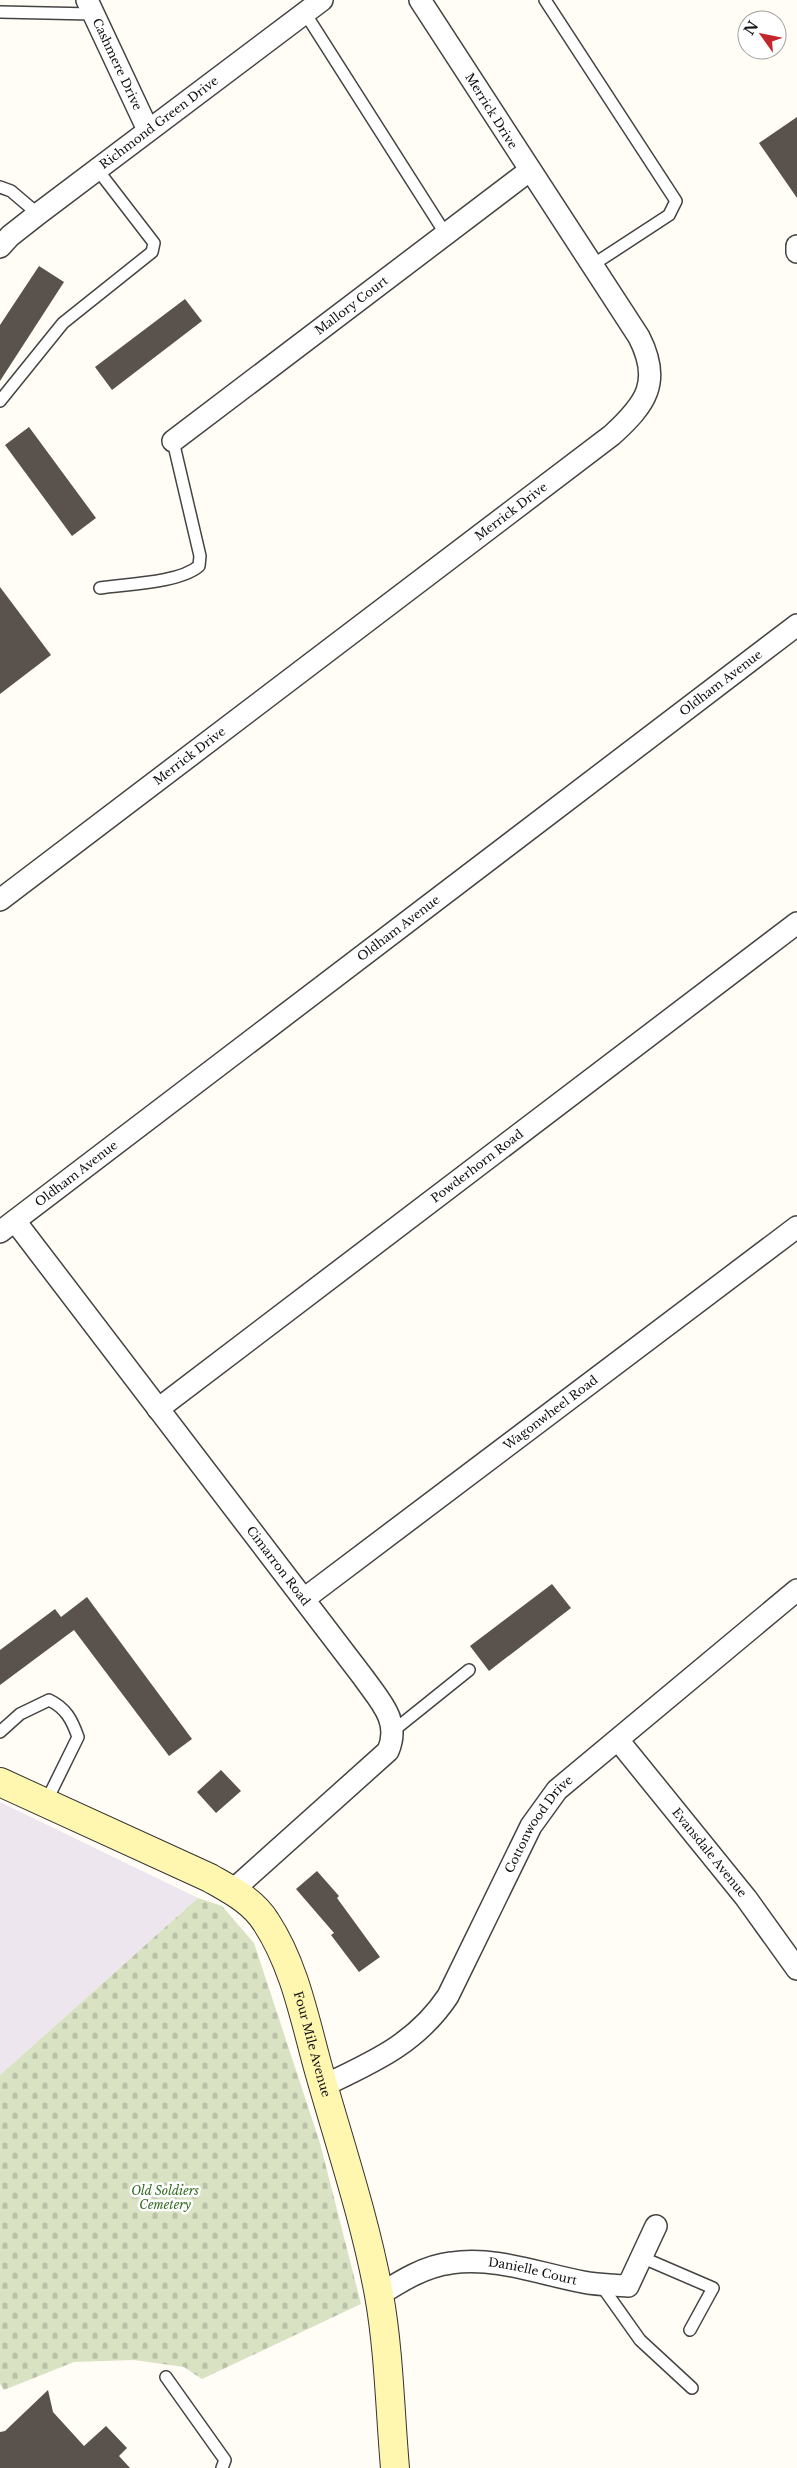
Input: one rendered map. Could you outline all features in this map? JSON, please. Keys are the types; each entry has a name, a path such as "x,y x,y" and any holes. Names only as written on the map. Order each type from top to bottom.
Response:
{"street":[{"name":"Richmond Green Drive","path":"0,247 10,236 38,214 322,0"},
{"name":"Merrick Drive","path":"0,900 589,453 630,419 642,402 649,384 649,356 630,323 529,171 420,0"},
{"name":"Cashmere Drive","path":"89,7 148,130"},
{"name":"Mallory Court","path":"173,441 529,171"},
{"path":"797,246 797,252"},
{"name":"Oldham Avenue","path":"8,1226 797,626"},
{"name":"Powderhorn Road","path":"158,1409 797,923"},
{"name":"Cimarron Road","path":"8,1226 158,1409 304,1599 386,1709 393,1731"},
{"name":"Wagonwheel Road","path":"304,1599 797,1227"},
{"name":"Cottonwood Drive","path":"323,2086 407,2041 436,2014 448,1996 510,1866 543,1807 557,1790 797,1590"},
{"path":"233,1890 379,1761 388,1751 394,1738 393,1731"},
{"name":"Evansdale Avenue","path":"618,1740 740,1890 797,1968"},
{"name":"Four Mile Avenue","path":"0,1782 233,1890 250,1902 278,1941 297,1991 379,2295 395,2468"},
{"name":"Danielle Court","path":"379,2295 401,2281 431,2268 451,2263 474,2261 601,2284 628,2286 656,2226"}],"lane":[{"path":"544,0 676,201 670,215 591,266"},
{"path":"0,12 89,7"},
{"path":"305,13 445,233"},
{"path":"0,402 63,323 152,252 154,243 97,169"},
{"path":"0,187 11,191 38,214"},
{"path":"100,588 178,576 193,571 199,566 200,556 173,441"},
{"path":"393,1731 469,1670"},
{"path":"0,1732 20,1714 49,1700 60,1706 73,1721 78,1737 45,1804"},
{"path":"641,2257 713,2288 690,2330"},
{"path":"601,2284 640,2340 692,2388"},
{"path":"166,2377 225,2460 222,2468"}],"shaded area":[{"path":"0,1802 198,1898 0,2075"}],"green space":[{"name":"Old Soldiers Cemetery","path":"198,1898 222,1906 254,1943 320,2143 361,2304 202,2379 184,2367 134,2360 74,2362 4,2390 0,2384 0,2075"}],"building":[{"path":"797,117 797,198 759,143"},
{"path":"39,266 64,282 0,381 0,325"},
{"path":"185,299 202,321 112,390 95,367"},
{"path":"29,427 96,518 72,536 5,445"},
{"path":"0,587 51,655 0,694"},
{"path":"552,1584 571,1608 489,1671 470,1646"},
{"path":"87,1597 192,1739 169,1756 74,1630 0,1685 0,1650 55,1609 61,1617"},
{"path":"221,1770 241,1791 216,1813 197,1792"},
{"path":"317,1871 339,1896 337,1898 380,1957 359,1972 331,1935 334,1933 296,1889"},
{"path":"48,2390 53,2412 84,2446 106,2426 127,2448 119,2456 130,2468 0,2468 0,2432 5,2431"}]}
